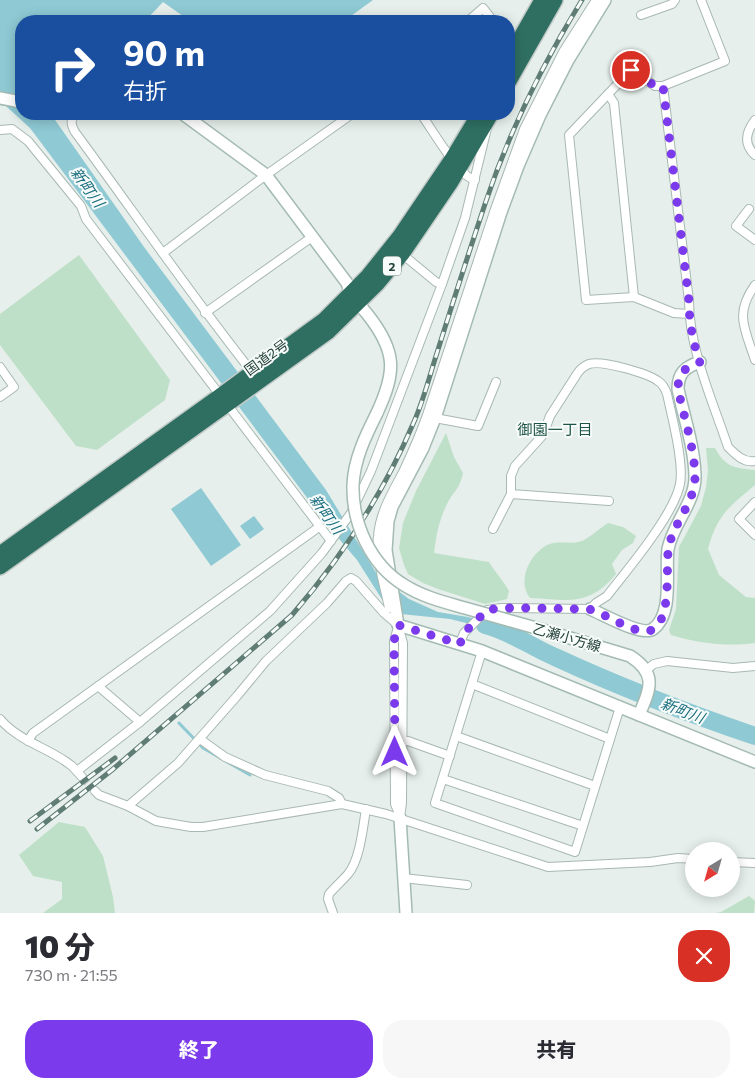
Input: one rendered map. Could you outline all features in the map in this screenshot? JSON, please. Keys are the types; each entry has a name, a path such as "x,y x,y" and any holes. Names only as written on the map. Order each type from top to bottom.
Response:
{"highway":[{"path":"515,38 542,0"},
{"path":"515,70 555,0"},
{"name":"国道2号","path":"354,299 402,254 483,120"},
{"name":"国道2号","path":"0,568 252,378 328,332 354,299 368,276 455,164"},
{"name":"国道2号","path":"0,554 225,400"}],"street":[{"path":"406,913 400,818 402,804 403,643 378,551 382,513 416,445 524,129 563,52 596,0"},
{"path":"400,818 395,804 395,616 392,581 386,550 386,535 392,507 423,448 435,418 518,166 540,115 568,60 604,0"},
{"path":"641,15 672,4 675,0"},
{"path":"689,314 674,313 634,297 586,300 569,136 631,70 655,86 663,86 725,61 701,0"},
{"path":"475,15 483,8 489,15"},
{"path":"663,86 694,345 728,447 738,457 751,462 755,461"},
{"path":"608,94 614,103 634,297"},
{"path":"0,98 15,101"},
{"path":"72,120 71,124 75,132 164,253 252,378"},
{"name":"乙瀬小方線","path":"190,120 266,175 347,283 354,299 369,316 385,340 391,358 389,382 364,438 356,464 353,484 354,509 360,530 369,549 380,565 405,586 428,597 630,656 646,670"},
{"path":"164,253 266,175 344,120"},
{"path":"425,120 455,164 469,179 475,180"},
{"path":"0,719 9,730 61,758 79,774 270,611 333,539 351,513 370,471 442,284 465,218 486,135 486,120"},
{"path":"755,120 748,129 746,138 748,147 755,155"},
{"path":"0,130 12,129 28,141 81,206 86,219 225,400 319,528 333,539"},
{"path":"749,209 736,226 755,240"},
{"path":"205,313 312,236"},
{"path":"402,254 436,282 442,284"},
{"path":"755,285 748,295 743,308 743,321 755,360"},
{"path":"493,529 511,494 511,476 515,466 542,435 550,416 582,368 590,364 604,362 657,380 664,386 667,394 681,467 680,484 667,514 651,537 607,596 590,609"},
{"path":"461,640 464,633 487,610 501,608 590,609 637,630 646,632 653,630 662,616 666,604 670,541 689,501 695,477 678,381 680,374 686,368 700,362"},
{"path":"0,367 14,387 0,397"},
{"path":"435,418 478,426 496,382"},
{"path":"511,494 609,501"},
{"path":"755,502 739,519 755,536"},
{"path":"28,741 33,733 319,528"},
{"path":"128,806 165,774 200,739 266,661 327,603 346,580 351,578 356,581 384,613 461,640 482,651 620,707 641,712 755,762"},
{"path":"482,651 435,803 575,852 620,707"},
{"path":"641,712 651,686 650,675 646,670 654,664 667,660 733,668 755,666"},
{"path":"472,684 610,739"},
{"path":"98,686 140,722"},
{"path":"456,736 595,786"},
{"path":"200,739 226,757 265,775 328,791 339,798 342,804"},
{"path":"403,740 450,756"},
{"path":"443,779 583,826"},
{"path":"95,790 99,795 128,806 156,821 190,828 342,804 400,818 548,867 685,858"},
{"path":"333,913 328,899 329,894 353,866 366,809"},
{"path":"740,862 755,863"},
{"path":"403,878 467,885"}],"green space":[{"path":"79,255 170,380 165,400 97,450 76,446 0,345 0,314"},
{"path":"446,433 454,457 463,473 460,483 444,510 434,553 489,562 509,591 507,599 485,604 438,589 408,574 404,565 399,548 403,523 416,491"},
{"path":"706,448 715,448 723,459 731,465 755,470 755,485 725,512 715,528 708,549 719,575 746,597 755,598 755,643 734,645 701,642 671,635 669,630 676,609 679,547 701,506 706,487 708,471"},
{"path":"608,523 623,527 636,536 633,543 622,550 612,564 616,574 606,585 587,597 577,599 530,598 526,591 525,576 530,562 541,549 551,544 582,541"},
{"path":"59,822 85,827 103,856 115,913 43,913 62,899 62,882 33,876 19,855"},
{"path":"749,896 755,901 754,913 715,913 721,912"}],"water":[{"path":"0,0 373,0 352,15 181,15 163,2 151,15 15,15 15,114 0,98"},
{"path":"21,120 55,120 144,247 326,490 378,576 409,599 438,612 468,617 498,626 508,633 491,627 478,626 450,619 401,614 383,601 357,560 329,527 30,128"},
{"path":"201,488 241,545 211,566 171,509"},
{"path":"254,516 264,529 250,539 240,526"}],"waterway":[{"name":"新町川","path":"485,625 503,631 546,653 629,689 755,736"},
{"path":"398,754 399,699"},
{"path":"179,723 203,748 250,775"}],"tunnel":[{"path":"82,777 95,791"}],"railway":[{"path":"37,829 112,770 292,615 328,571 360,524 375,500 417,416 494,177 516,125 553,49 582,0"},
{"path":"30,821 115,758"}],"district":[{"name":"御園一丁目","path":"555,429"}],"route":[{"path":"395,752 394,641 398,625 460,644 464,633 487,610 501,608 590,609 637,630 646,632 653,630 662,616 666,604 670,541 693,492 695,477 678,381 680,374 686,368 700,362 694,345 689,314 663,86 655,86 631,70"}]}
